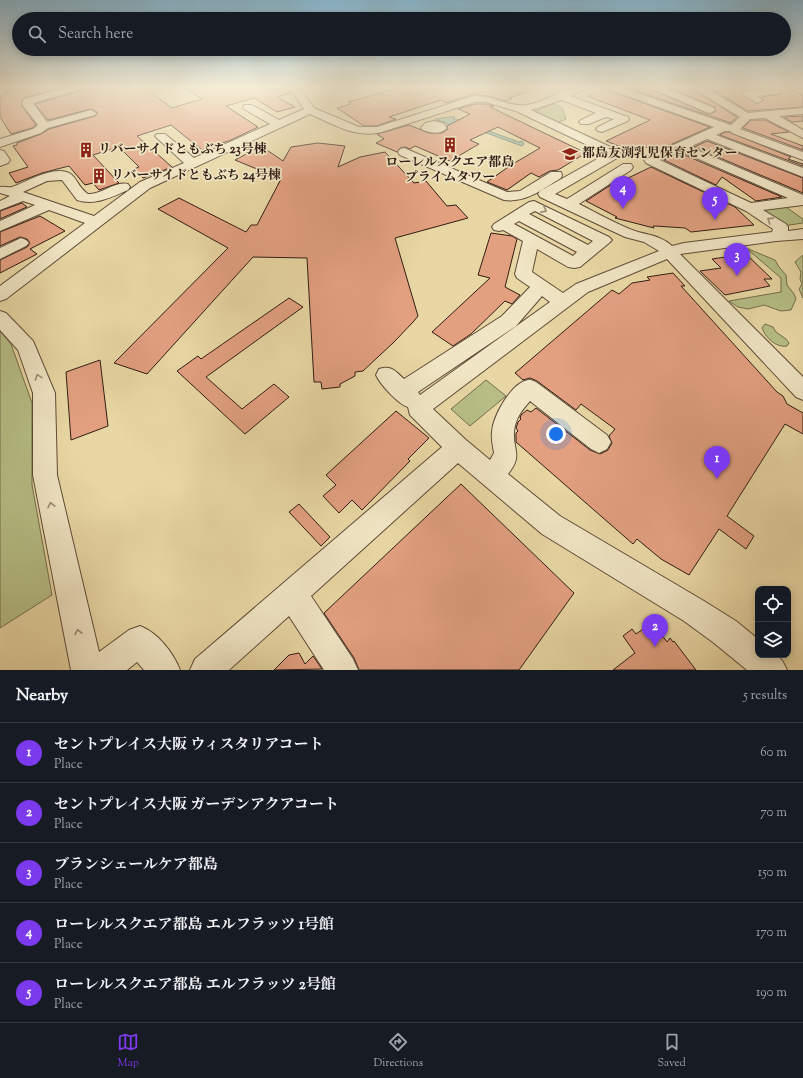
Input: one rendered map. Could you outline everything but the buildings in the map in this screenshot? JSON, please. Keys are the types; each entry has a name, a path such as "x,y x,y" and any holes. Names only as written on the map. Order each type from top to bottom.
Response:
{"street":[{"path":"39,119 44,126"},
{"path":"0,143 37,131 44,126 68,119"},
{"path":"270,119 279,124"},
{"path":"0,295 145,185 157,180 190,161 289,119"},
{"path":"333,119 362,131 378,130 410,119"},
{"path":"417,119 429,125"},
{"path":"404,152 504,196 511,197 520,195 587,162 615,154 542,119"},
{"path":"585,122 591,119"},
{"path":"602,129 623,119"},
{"path":"703,119 803,156"},
{"path":"741,119 729,128 707,135 650,160 750,208 781,227 779,236"},
{"path":"775,119 803,135"},
{"path":"707,135 803,173"},
{"path":"161,136 190,161"},
{"path":"680,147 803,201"},
{"path":"0,154 4,160 0,162"},
{"path":"587,162 546,194 630,234 663,246 803,391"},
{"path":"568,205 627,167"},
{"path":"0,206 9,193 40,179 55,176 66,177 81,196 86,198 97,197 123,187"},
{"path":"9,193 96,222"},
{"path":"750,208 803,201"},
{"path":"0,227 48,205"},
{"path":"534,205 604,240 574,264 531,240 501,226 534,205"},
{"path":"419,408 582,288 670,252 684,248 803,234"},
{"path":"531,240 523,274 563,302"},
{"path":"0,254 21,244"},
{"path":"402,391 509,321 540,287"},
{"path":"0,318 26,346 44,393 45,475 87,670"},
{"path":"386,375 458,448 551,525 694,611 725,632 771,670"},
{"path":"491,476 505,458 506,452 503,434 507,415 512,405 529,388 599,442"},
{"path":"206,670 458,448"},
{"path":"292,594 342,670"},
{"path":"101,670 140,640 164,670"}],"green space":[{"path":"546,119 565,119 555,124"},
{"path":"783,205 803,219 803,223 783,226 759,209"},
{"path":"746,248 775,260 786,275 787,285 796,299 791,310 781,311 764,305 748,309 738,307 729,301 781,292 781,278"},
{"path":"803,255 803,298 799,289 802,284 800,279 801,272 795,262"},
{"path":"765,324 773,327 776,332 786,339 789,343 787,346 775,344 768,338 762,328"},
{"path":"0,331 11,344 32,403 32,485 52,595 0,628"},
{"path":"486,380 506,396 470,426 451,409"}],"shaded area":[{"path":"436,119 465,119 472,125 519,142 522,141 524,144 522,146 481,131 450,125"}],"place":[{"name":"ローレルスクエア都島 プライムタワー","path":"450,145"},
{"name":"リバーサイドともぶち 23号棟","path":"86,150"},
{"name":"都島友渕乳児保育センター","path":"570,154"},
{"name":"リバーサイドともぶち 24号棟","path":"99,176"},
{"name":"ローレルスクエア都島 エルフラッツ 1号館","path":"623,209"},
{"name":"ローレルスクエア都島 エルフラッツ 2号館","path":"715,220"},
{"name":"ブランシェールケア都島","path":"737,276"},
{"name":"セントプレイス大阪 ウィスタリアコート","path":"717,479"},
{"name":"セントプレイス大阪 ガーデンアクアコート","path":"655,647"}]}
